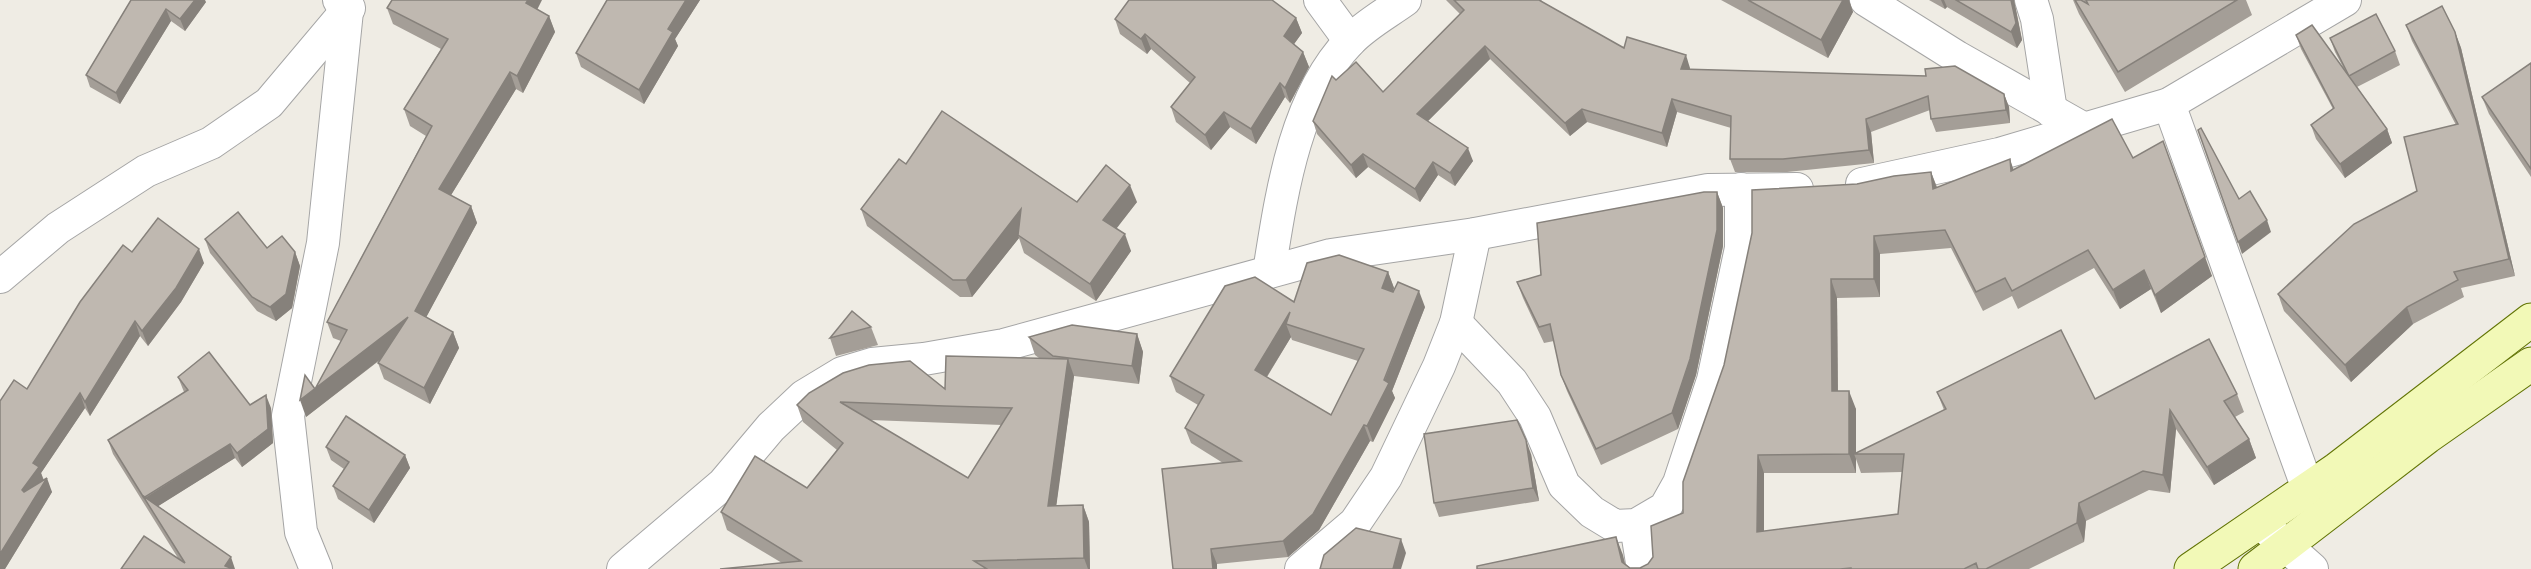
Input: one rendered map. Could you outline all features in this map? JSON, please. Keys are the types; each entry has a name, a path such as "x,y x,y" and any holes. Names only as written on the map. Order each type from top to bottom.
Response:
{"main road":[{"path":"2191,569 2308,489 2531,320"},
{"path":"2255,569 2427,437 2531,364"}],"street":[{"path":"1320,0 1350,41"},
{"path":"1269,272 1280,205 1295,142 1321,81 1350,41 1405,0"},
{"path":"1866,0 1957,57 2086,130"},
{"path":"2031,0 2037,19 2051,111"},
{"path":"623,569 723,484 771,427 804,396 842,373 872,364 924,360 1004,345 1331,255 1475,234 1708,190 1788,190 1862,184 1999,154 2169,104 2338,3"},
{"path":"0,277 58,228 146,171 211,143 269,103 347,4"},
{"path":"316,569 301,532 288,416 323,243 347,4"},
{"path":"2169,104 2308,489"},
{"path":"1456,323 1512,382 1535,417 1564,485 1592,512 1615,526 1636,525 1665,508 1679,483 1713,380 1741,248 1741,189"},
{"path":"1301,569 1355,523 1386,477 1439,366 1456,323 1475,234"},
{"path":"2260,522 2312,569"},
{"path":"1636,525 1643,569"}],"building":[{"path":"131,0 195,0 180,19 166,9 116,93 86,75"},
{"path":"392,0 528,0 526,3 549,16 517,76 510,72 439,189 471,206 415,311 453,332 424,388 378,363 408,317 315,388 347,330 327,322 432,126 404,109 448,39 387,8"},
{"path":"607,0 686,0 668,29 673,32 639,90 576,53"},
{"path":"1129,0 1272,0 1296,18 1284,36 1303,52 1285,88 1280,83 1251,129 1224,112 1205,135 1171,107 1195,77 1145,34 1141,39 1115,19"},
{"path":"1454,0 1539,0 1624,48 1627,37 1686,55 1681,69 1926,76 1925,69 1955,66 2004,94 2006,110 1931,119 1928,96 1866,119 1869,150 1783,159 1730,159 1731,116 1672,99 1662,133 1582,109 1565,123 1485,46 1417,114 1468,148 1450,173 1433,162 1415,189 1363,154 1351,165 1313,121 1332,76 1336,80 1356,62 1383,92 1464,10"},
{"path":"1748,0 1843,0 1821,40"},
{"path":"1956,0 2011,0 2016,23 2011,32"},
{"path":"2075,0 2088,4 2086,0 2237,0 2118,72"},
{"path":"2442,6 2455,32 2509,259 2454,272 2458,280 2407,307 2345,365 2278,294 2354,224 2417,191 2404,137 2458,124 2406,25"},
{"path":"2376,14 2395,51 2349,76 2330,38"},
{"path":"2312,25 2387,129 2340,164 2311,125 2334,108 2296,35"},
{"path":"2531,63 2531,169 2482,97"},
{"path":"942,111 1077,202 1106,165 1130,185 1103,220 1125,234 1090,284 1018,235 1021,209 966,280 953,280 861,209 899,159 906,164"},
{"path":"2112,119 2133,158 2163,141 2205,257 2155,295 2144,270 2113,290 2088,250 2012,291 2005,278 1976,292 1945,230 1874,236 1874,279 1831,279 1832,391 1849,391 1849,454 1758,455 1757,532 1898,514 1904,454 1854,454 1946,409 1937,392 2061,330 2095,399 2209,339 2237,394 2224,401 2249,439 2207,467 2170,410 2163,475 2143,471 2079,503 2077,523 1986,569 1978,569 1976,563 1964,569 1477,569 1477,566 1616,537 1622,562 1630,568 1640,568 1648,564 1653,557 1651,526 1683,513 1683,482 1724,365 1752,233 1752,190 1857,184 1894,176 1931,172 1933,189 2010,159 2011,171"},
{"path":"2201,128 2239,199 2250,191 2267,220 2238,242 2198,130"},
{"path":"1704,192 1717,192 1717,230 1690,359 1672,413 1596,449 1561,375 1550,324 1539,327 1517,282 1541,275 1537,223"},
{"path":"238,212 267,248 282,236 295,252 286,294 270,307 252,297 205,239"},
{"path":"158,218 199,249 176,288 142,331 135,321 85,402 80,393 33,463 39,467 22,490 24,492 47,478 0,554 0,401 14,380 27,389 80,302 123,245 132,252"},
{"path":"1339,255 1388,272 1382,288 1393,292 1398,282 1419,291 1384,380 1389,383 1367,426 1364,425 1313,514 1283,541 1211,549 1213,569 1173,569 1162,469 1241,461 1185,428 1204,395 1170,376 1225,286 1255,277 1294,302 1307,263","holes":["1290,312 1286,324 1364,349 1331,415 1255,370"]},
{"path":"852,311 871,327 830,338"},
{"path":"1072,325 1137,334 1132,366 1053,356 1029,337"},
{"path":"209,352 250,405 266,395 268,429 237,453 230,444 145,497 143,496 144,498 108,440 188,390 178,377"},
{"path":"946,356 1068,359 1048,506 1083,505 1084,558 974,561 987,569 720,569 801,561 721,512 755,456 807,488 843,443 797,405 809,393 843,373 869,365 910,361 945,389","holes":["840,402 1012,408 968,478"]},
{"path":"305,375 315,389 300,400"},
{"path":"346,416 405,455 369,510 333,486 349,462 326,447"},
{"path":"1517,420 1526,440 1533,488 1434,503 1424,434"},
{"path":"143,496 231,557 225,566 233,569 121,569 144,536 185,563"},
{"path":"1356,528 1401,539 1393,569 1320,569 1324,555"}]}
